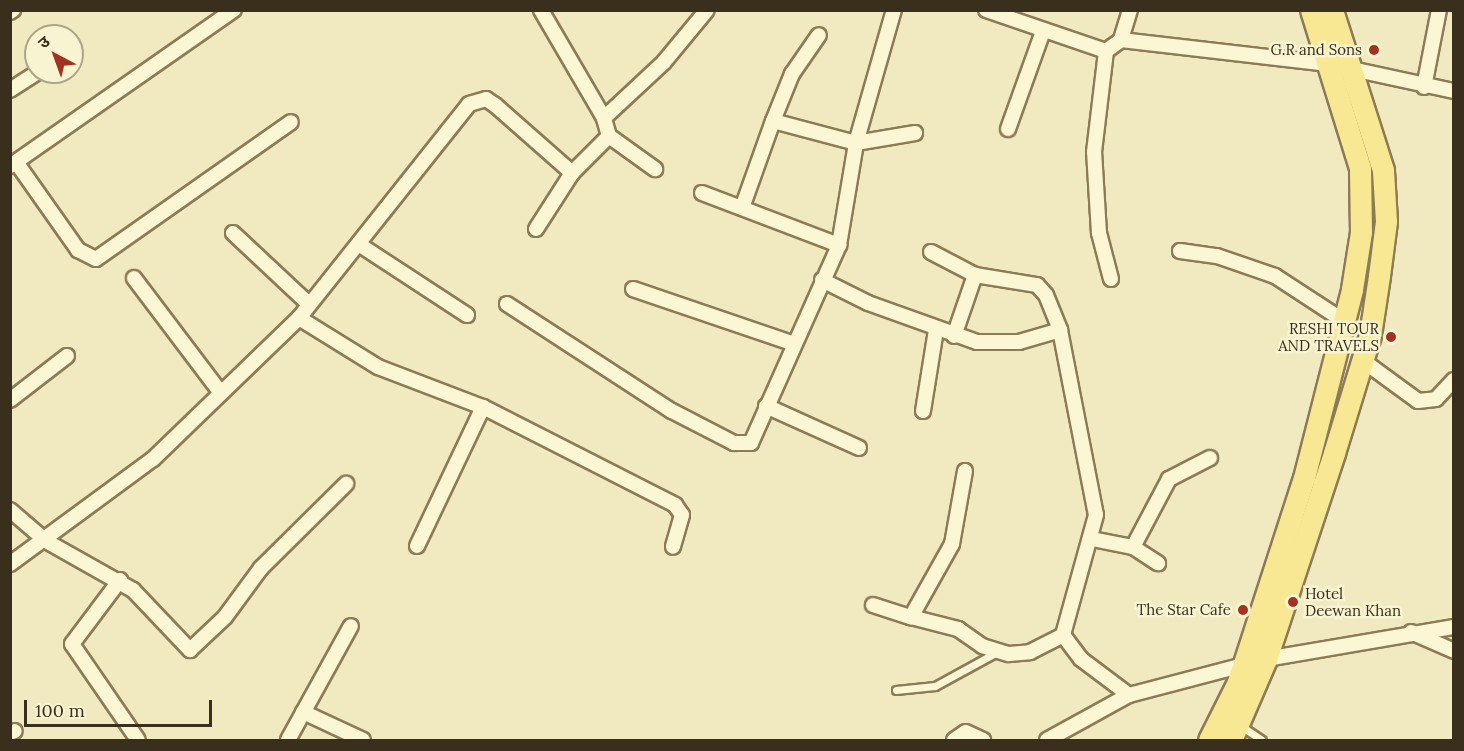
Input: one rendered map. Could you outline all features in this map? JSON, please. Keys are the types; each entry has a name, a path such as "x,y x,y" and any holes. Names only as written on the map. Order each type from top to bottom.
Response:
{"main road":[{"path":"1209,741 1244,666 1304,478 1344,321 1361,232 1360,168 1311,10"},
{"path":"1235,732 1266,659 1362,360 1386,221 1383,170 1332,10"}],"street":[{"path":"234,10 13,164 78,250 96,259 291,123"},
{"path":"541,10 604,118 609,136 655,170"},
{"path":"507,304 672,411 741,446 755,439 792,343 839,245 856,143 894,10"},
{"path":"986,10 1106,51"},
{"path":"1111,279 1094,179 1106,51 1121,40 1130,10"},
{"path":"1424,87 1439,10"},
{"path":"604,118 664,62 700,13"},
{"path":"1008,129 1043,31"},
{"path":"742,208 792,74 819,35"},
{"path":"1121,40 1329,64"},
{"path":"1352,69 1424,87 1454,91"},
{"path":"10,90 24,81"},
{"path":"10,564 46,541 153,459 299,318 477,99 495,105 572,173"},
{"path":"773,121 856,143 915,133"},
{"path":"536,229 572,173 609,136"},
{"path":"702,193 839,245"},
{"path":"233,233 309,304"},
{"path":"360,245 467,315"},
{"path":"1180,251 1217,256 1275,276 1344,321"},
{"path":"873,605 958,629 997,652 1021,655 1063,635 1092,539 1096,515 1060,330 1036,285 975,275 931,252"},
{"path":"954,336 975,275"},
{"path":"134,278 221,393"},
{"path":"822,280 954,336 1008,343 1060,330"},
{"path":"633,289 792,343"},
{"path":"299,318 378,367 483,407 679,508 673,547"},
{"path":"923,411 936,330"},
{"path":"10,400 67,356"},
{"path":"1362,360 1418,400 1436,399 1454,380"},
{"path":"766,406 859,448"},
{"path":"417,546 483,407"},
{"path":"1133,547 1169,479 1210,458"},
{"path":"911,617 952,544 965,471"},
{"path":"10,510 46,541 120,580 182,646 194,649 261,568 346,484"},
{"path":"1092,539 1133,547 1158,562"},
{"path":"120,580 72,644 138,741"},
{"path":"288,741 351,626"},
{"path":"1047,741 1129,694 1266,659 1409,631 1454,627"},
{"path":"1409,631 1454,651"},
{"path":"1063,635 1081,659 1129,694"},
{"path":"303,712 363,741"},
{"path":"954,741 966,732 983,741"}],"lane":[{"path":"896,690 935,686 997,652"},
{"path":"1235,732 1262,741"}],"place":[{"name":"G.R and Sons","path":"1374,50"},
{"name":"RESHI TOUR AND TRAVELS","path":"1391,337"},
{"name":"Hotel Deewan Khan","path":"1293,602"},
{"name":"The Star Cafe","path":"1243,610"}]}
